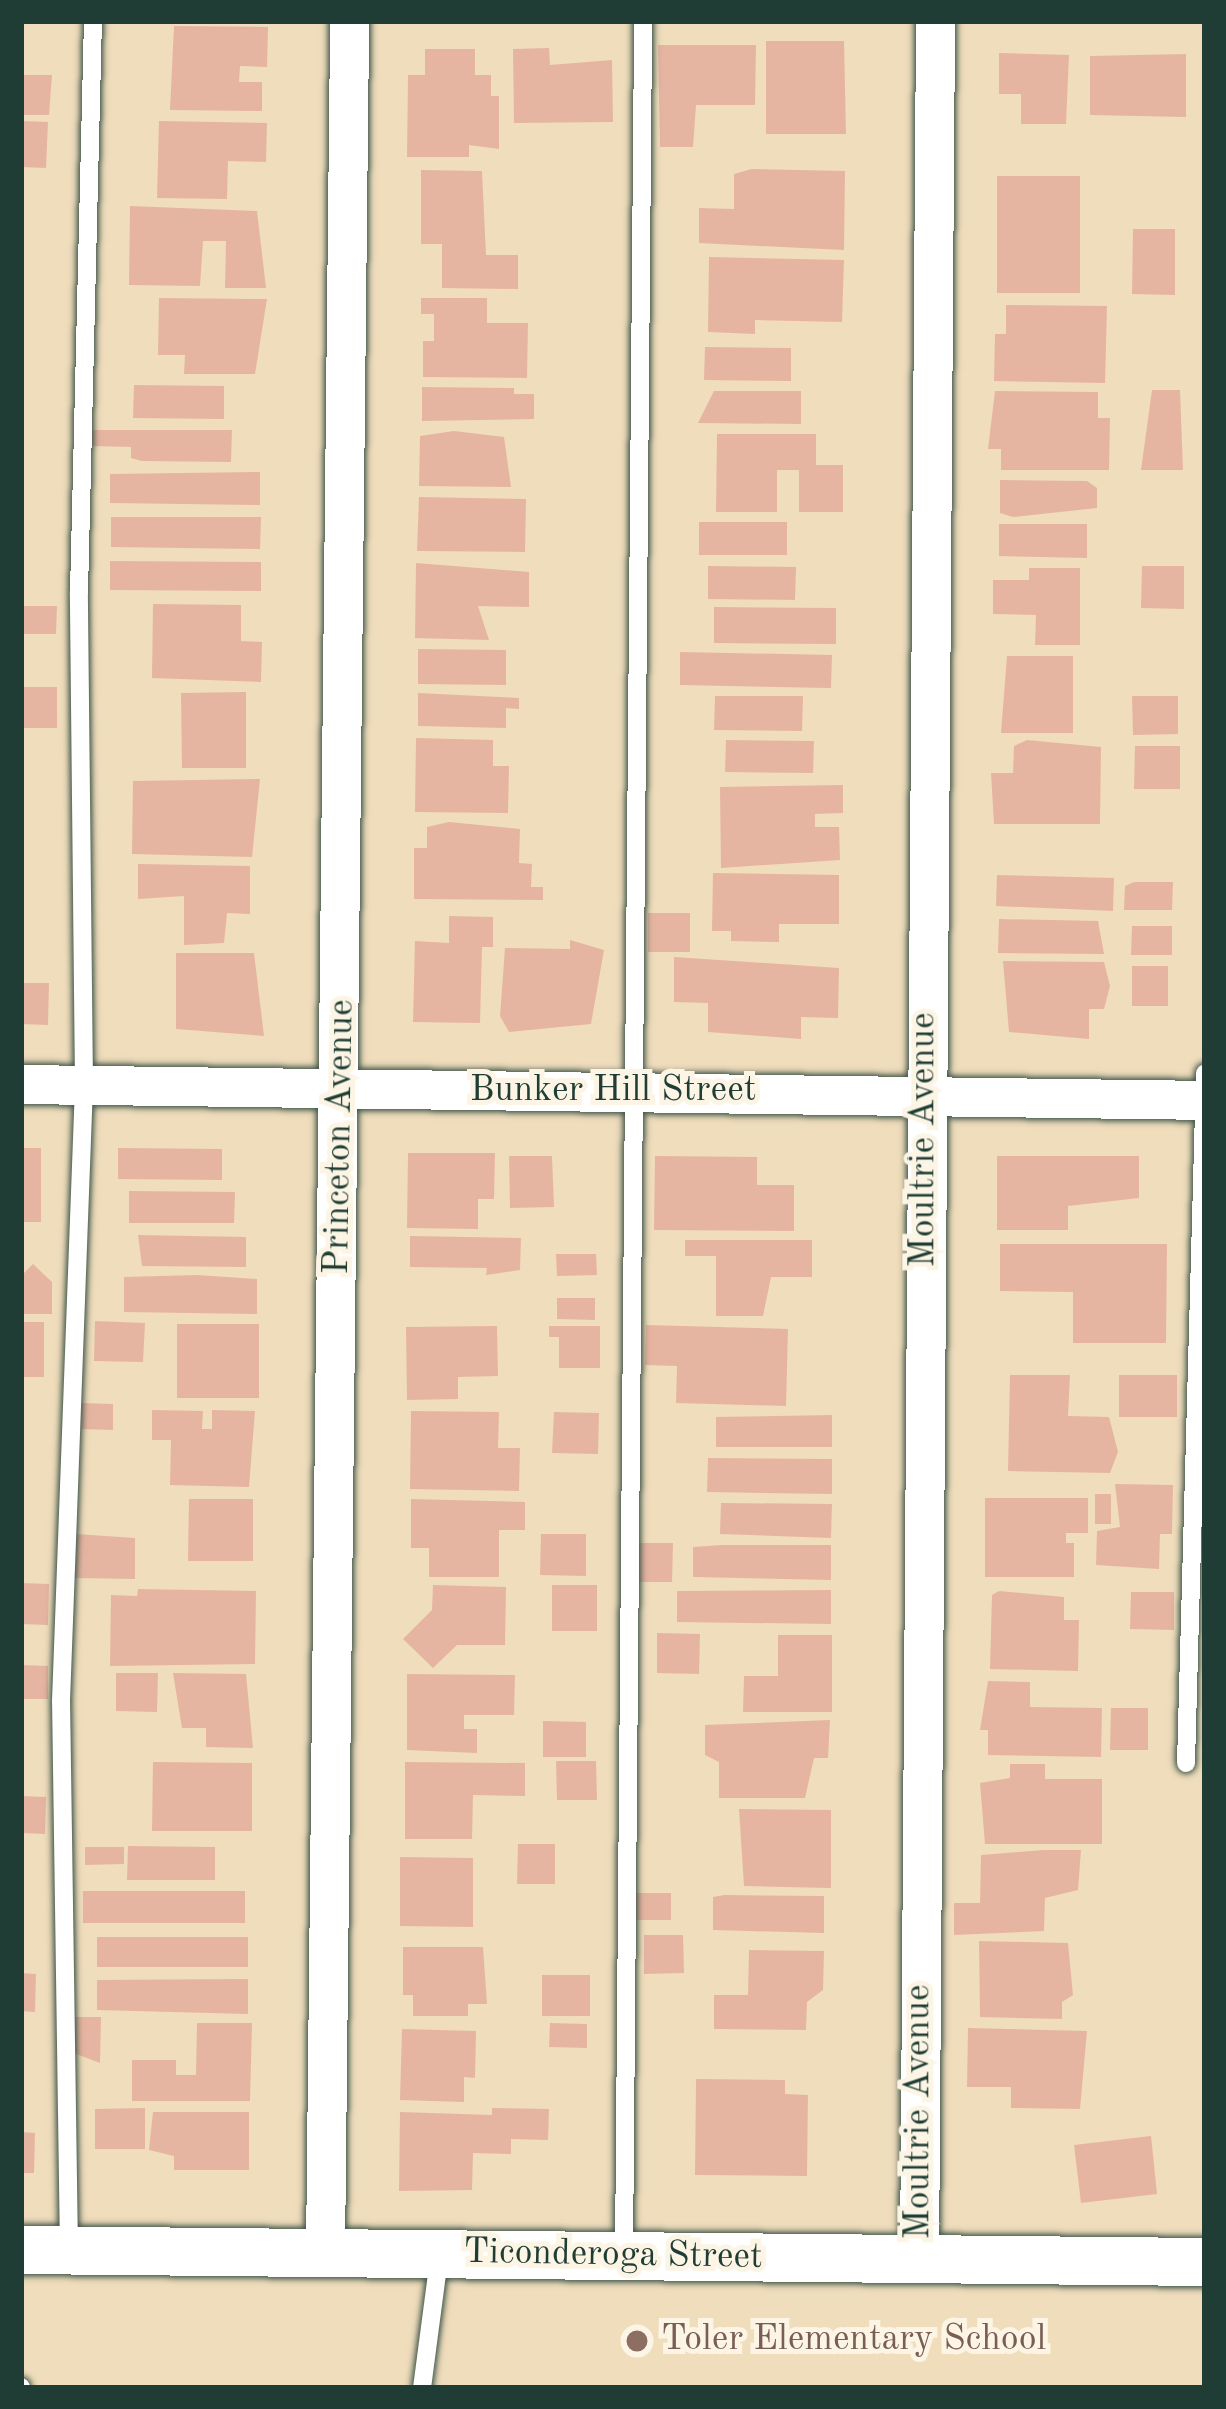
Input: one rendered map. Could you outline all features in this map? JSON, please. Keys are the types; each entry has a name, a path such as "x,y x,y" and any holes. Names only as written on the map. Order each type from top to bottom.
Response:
{"street":[{"name":"Princeton Avenue","path":"325,2252 342,1090 349,21"},
{"name":"Moultrie Avenue","path":"919,2260 935,21"},
{"name":"Bunker Hill Street","path":"21,1084 1205,1100"},
{"name":"Ticonderoga Street","path":"21,2250 1205,2262"}],"lane":[{"path":"69,2250 61,1700 84,1084 79,592 94,21"},
{"path":"624,2255 624,1668 638,1092 643,21"},
{"path":"1186,1763 1205,1073"},
{"path":"422,2388 440,2254"}],"building":[{"path":"174,26 268,27 267,67 240,66 239,82 262,82 262,111 170,110"},
{"path":"766,41 844,41 846,134 766,134"},
{"path":"658,45 756,45 755,105 696,105 693,147 660,147"},
{"path":"549,48 550,65 612,60 613,122 514,123 513,49"},
{"path":"425,49 475,49 475,75 491,75 491,96 499,96 499,149 469,145 469,157 407,157 408,75 425,75"},
{"path":"999,53 1069,55 1066,124 1021,124 1021,94 999,94"},
{"path":"1186,54 1186,117 1090,115 1090,56"},
{"path":"21,75 52,75 49,115 21,115"},
{"path":"21,121 48,122 46,168 21,167"},
{"path":"159,121 267,123 266,162 228,161 227,199 157,198"},
{"path":"752,169 845,171 844,250 699,243 699,208 734,209 734,174"},
{"path":"421,170 482,171 486,255 518,255 518,289 442,288 442,244 421,244"},
{"path":"997,176 1080,176 1080,293 997,293"},
{"path":"130,206 257,211 266,288 225,288 226,241 203,241 200,286 129,285"},
{"path":"1133,229 1175,229 1175,295 1132,294"},
{"path":"709,257 844,260 842,322 755,320 755,334 708,332"},
{"path":"159,298 267,299 255,374 184,374 185,355 158,355"},
{"path":"421,298 487,298 487,323 528,323 527,378 423,377 423,341 434,341 434,314 421,314"},
{"path":"1006,305 1107,306 1105,383 994,381 995,334 1006,334"},
{"path":"705,347 791,348 791,381 704,380"},
{"path":"134,385 224,386 224,419 133,418"},
{"path":"422,387 514,388 514,394 534,394 534,419 422,421"},
{"path":"1152,390 1180,390 1183,470 1141,470"},
{"path":"714,391 801,391 801,424 698,423"},
{"path":"995,391 1098,392 1098,418 1110,418 1109,470 1001,470 1001,449 988,449"},
{"path":"91,430 232,430 231,462 142,461 131,458 131,447 91,446"},
{"path":"454,431 504,437 511,487 419,486 420,436"},
{"path":"717,434 816,434 816,465 843,465 843,512 799,512 799,470 777,470 777,512 716,512"},
{"path":"260,472 260,505 110,503 110,474"},
{"path":"1000,480 1087,481 1097,488 1097,508 1013,517 1000,513"},
{"path":"419,497 526,499 525,552 417,551"},
{"path":"111,517 261,517 260,549 111,547"},
{"path":"699,522 787,522 787,555 699,555"},
{"path":"999,524 1087,524 1087,558 999,556"},
{"path":"110,561 261,562 261,591 110,590"},
{"path":"416,563 529,572 529,607 478,606 489,640 415,638"},
{"path":"708,566 796,567 795,600 708,599"},
{"path":"1142,566 1184,566 1184,609 1141,608"},
{"path":"1029,568 1080,568 1080,645 1035,645 1036,615 993,614 993,580 1029,580"},
{"path":"153,604 241,605 241,641 262,642 261,682 152,678"},
{"path":"21,606 57,606 56,634 21,634"},
{"path":"714,607 836,608 836,644 714,643"},
{"path":"418,649 506,650 506,685 418,684"},
{"path":"680,652 832,655 831,688 680,685"},
{"path":"1007,656 1073,656 1073,733 1001,733"},
{"path":"21,687 57,687 57,728 21,728"},
{"path":"246,692 246,768 182,768 181,693"},
{"path":"418,693 519,698 519,709 506,708 506,728 418,726"},
{"path":"715,696 803,696 802,731 714,730"},
{"path":"1132,696 1178,696 1178,734 1133,735"},
{"path":"416,738 493,740 493,766 509,766 508,813 415,812"},
{"path":"726,740 814,741 813,773 725,772"},
{"path":"1027,740 1101,747 1100,824 994,824 991,773 1013,773 1014,746"},
{"path":"1135,746 1180,746 1180,789 1134,789"},
{"path":"260,779 252,857 132,854 133,781"},
{"path":"843,785 843,813 815,814 815,827 839,827 840,860 721,868 720,787"},
{"path":"449,822 520,829 519,863 532,864 531,887 543,887 543,900 414,899 414,848 427,848 427,827"},
{"path":"138,864 250,866 250,914 227,913 224,943 184,945 184,896 138,899"},
{"path":"713,873 839,875 839,924 779,924 779,942 731,941 731,931 712,931"},
{"path":"997,875 1114,878 1113,911 996,906"},
{"path":"1173,882 1172,910 1124,910 1125,886"},
{"path":"648,913 690,913 690,952 648,952"},
{"path":"449,916 493,917 493,947 482,947 480,1023 413,1022 415,941 449,943"},
{"path":"999,919 1098,921 1104,954 998,953"},
{"path":"1132,926 1172,926 1172,955 1131,955"},
{"path":"570,940 604,950 591,1024 509,1032 500,1016 505,948 570,949"},
{"path":"176,953 254,953 264,1036 176,1029"},
{"path":"674,957 839,968 838,1018 801,1017 801,1039 708,1032 708,1003 674,1002"},
{"path":"1003,961 1104,962 1110,986 1104,1009 1089,1009 1089,1039 1009,1032"},
{"path":"1132,966 1168,966 1168,1006 1132,1006"},
{"path":"21,983 49,983 48,1025 21,1024"},
{"path":"21,1148 41,1148 41,1222 21,1222"},
{"path":"118,1148 222,1149 222,1180 118,1179"},
{"path":"408,1153 495,1153 494,1199 478,1199 478,1229 407,1228"},
{"path":"509,1156 552,1156 554,1207 510,1208"},
{"path":"655,1156 757,1157 757,1185 794,1185 794,1231 654,1230"},
{"path":"997,1156 1139,1156 1139,1198 1068,1206 1068,1230 997,1230"},
{"path":"129,1191 235,1192 234,1223 129,1223"},
{"path":"138,1235 246,1237 246,1267 142,1266"},
{"path":"410,1236 521,1238 520,1270 486,1275 487,1268 410,1267"},
{"path":"685,1240 812,1240 812,1277 771,1277 763,1316 716,1316 716,1256 685,1256"},
{"path":"1000,1244 1167,1244 1166,1343 1073,1343 1073,1292 1000,1291"},
{"path":"556,1254 596,1254 597,1275 557,1276"},
{"path":"33,1264 52,1282 52,1314 21,1314 21,1276"},
{"path":"124,1277 257,1279 257,1314 124,1312"},
{"path":"557,1298 595,1298 595,1320 557,1319"},
{"path":"95,1321 145,1323 143,1362 94,1361"},
{"path":"21,1322 44,1322 44,1377 21,1377"},
{"path":"177,1324 259,1324 259,1398 177,1398"},
{"path":"646,1325 788,1329 786,1406 676,1403 677,1366 645,1365"},
{"path":"497,1326 498,1376 458,1377 458,1399 407,1400 406,1327"},
{"path":"549,1326 600,1326 600,1368 559,1368 559,1337 549,1337"},
{"path":"1010,1375 1070,1375 1068,1416 1109,1417 1118,1452 1110,1473 1008,1471"},
{"path":"1119,1375 1177,1375 1177,1417 1119,1417"},
{"path":"78,1403 113,1404 113,1430 78,1429"},
{"path":"152,1410 203,1411 202,1429 212,1429 212,1410 255,1411 249,1487 170,1485 171,1440 152,1440"},
{"path":"411,1411 499,1412 498,1448 520,1448 519,1491 410,1489"},
{"path":"554,1412 599,1413 598,1454 552,1453"},
{"path":"832,1415 832,1447 716,1447 716,1417"},
{"path":"708,1458 832,1459 832,1494 707,1492"},
{"path":"1115,1484 1173,1485 1172,1534 1160,1534 1159,1569 1096,1565 1097,1531 1120,1527"},
{"path":"1095,1494 1111,1494 1111,1524 1095,1524"},
{"path":"985,1498 1088,1498 1088,1533 1066,1533 1066,1543 1074,1543 1074,1577 985,1577"},
{"path":"189,1499 253,1499 253,1561 188,1561"},
{"path":"411,1499 525,1502 525,1530 499,1530 499,1577 429,1577 429,1548 411,1548"},
{"path":"721,1503 832,1504 831,1538 720,1534"},
{"path":"76,1534 135,1538 135,1579 75,1578"},
{"path":"541,1534 586,1534 586,1576 540,1575"},
{"path":"634,1543 673,1543 672,1582 634,1582"},
{"path":"831,1545 831,1580 693,1577 693,1547"},
{"path":"21,1583 49,1584 48,1625 21,1624"},
{"path":"433,1585 506,1587 505,1645 457,1645 433,1668 403,1639 432,1610"},
{"path":"552,1585 597,1585 597,1631 552,1631"},
{"path":"138,1589 256,1591 255,1664 110,1666 111,1595 137,1596"},
{"path":"831,1590 831,1624 677,1622 677,1591"},
{"path":"999,1591 1064,1597 1064,1620 1079,1620 1078,1671 990,1669 992,1595"},
{"path":"1131,1592 1174,1592 1174,1630 1130,1629"},
{"path":"657,1633 700,1634 699,1674 657,1673"},
{"path":"778,1635 832,1635 832,1712 743,1712 744,1676 778,1676"},
{"path":"21,1665 48,1666 48,1699 21,1699"},
{"path":"116,1673 158,1673 157,1712 116,1711"},
{"path":"173,1673 246,1674 253,1748 206,1747 206,1728 182,1728"},
{"path":"407,1674 515,1675 514,1715 464,1715 464,1729 477,1729 477,1753 407,1750"},
{"path":"988,1681 1030,1682 1030,1707 1102,1708 1101,1757 988,1755 988,1730 980,1730"},
{"path":"1111,1708 1148,1708 1148,1750 1110,1750"},
{"path":"830,1720 828,1758 814,1758 805,1798 719,1798 719,1762 705,1755 705,1725"},
{"path":"543,1721 586,1722 586,1757 543,1757"},
{"path":"556,1761 596,1761 597,1800 557,1800"},
{"path":"153,1762 252,1763 252,1831 152,1831"},
{"path":"405,1762 525,1763 525,1796 473,1795 472,1839 405,1839"},
{"path":"1010,1764 1045,1764 1045,1779 1102,1779 1102,1844 985,1844 980,1783 1010,1778"},
{"path":"21,1796 46,1797 45,1834 21,1833"},
{"path":"739,1809 831,1810 831,1888 744,1886"},
{"path":"518,1844 555,1844 555,1884 517,1884"},
{"path":"128,1846 215,1847 215,1880 127,1880"},
{"path":"85,1847 124,1847 124,1864 85,1865"},
{"path":"1081,1850 1078,1890 1045,1898 1044,1931 954,1935 954,1903 980,1903 981,1855"},
{"path":"400,1857 473,1858 473,1927 400,1926"},
{"path":"83,1891 245,1891 245,1923 83,1923"},
{"path":"634,1893 671,1893 671,1920 634,1920"},
{"path":"824,1896 824,1933 713,1930 713,1897"},
{"path":"644,1935 683,1935 684,1973 644,1974"},
{"path":"97,1937 248,1937 248,1967 97,1967"},
{"path":"979,1941 1068,1943 1073,1995 1062,2002 1062,2019 980,2017"},
{"path":"403,1947 483,1947 487,2004 468,2004 468,2016 413,2016 413,1995 403,1995"},
{"path":"749,1950 824,1951 823,1990 807,2002 806,2030 714,2029 714,1995 748,1995"},
{"path":"21,1973 36,1974 35,2012 21,2011"},
{"path":"542,1975 590,1975 590,2016 542,2016"},
{"path":"248,1979 248,2014 97,2010 97,1980"},
{"path":"72,2017 101,2017 100,2063 71,2052"},
{"path":"197,2023 252,2023 250,2101 132,2101 132,2060 176,2060 176,2075 196,2075"},
{"path":"550,2023 587,2024 587,2048 549,2047"},
{"path":"968,2028 1087,2031 1080,2109 1011,2108 1011,2087 967,2087"},
{"path":"402,2029 476,2031 475,2078 464,2077 464,2102 400,2100"},
{"path":"696,2079 785,2080 785,2094 808,2095 807,2176 695,2175"},
{"path":"145,2108 145,2149 95,2149 95,2109"},
{"path":"492,2108 549,2109 548,2140 511,2139 511,2154 473,2153 472,2190 399,2191 400,2112 492,2115"},
{"path":"153,2112 249,2112 249,2170 174,2170 174,2156 149,2150"},
{"path":"21,2132 35,2133 34,2173 21,2173"},
{"path":"1151,2136 1157,2194 1081,2203 1074,2145"}],"place":[{"name":"Toler Elementary School","path":"637,2341"}]}
